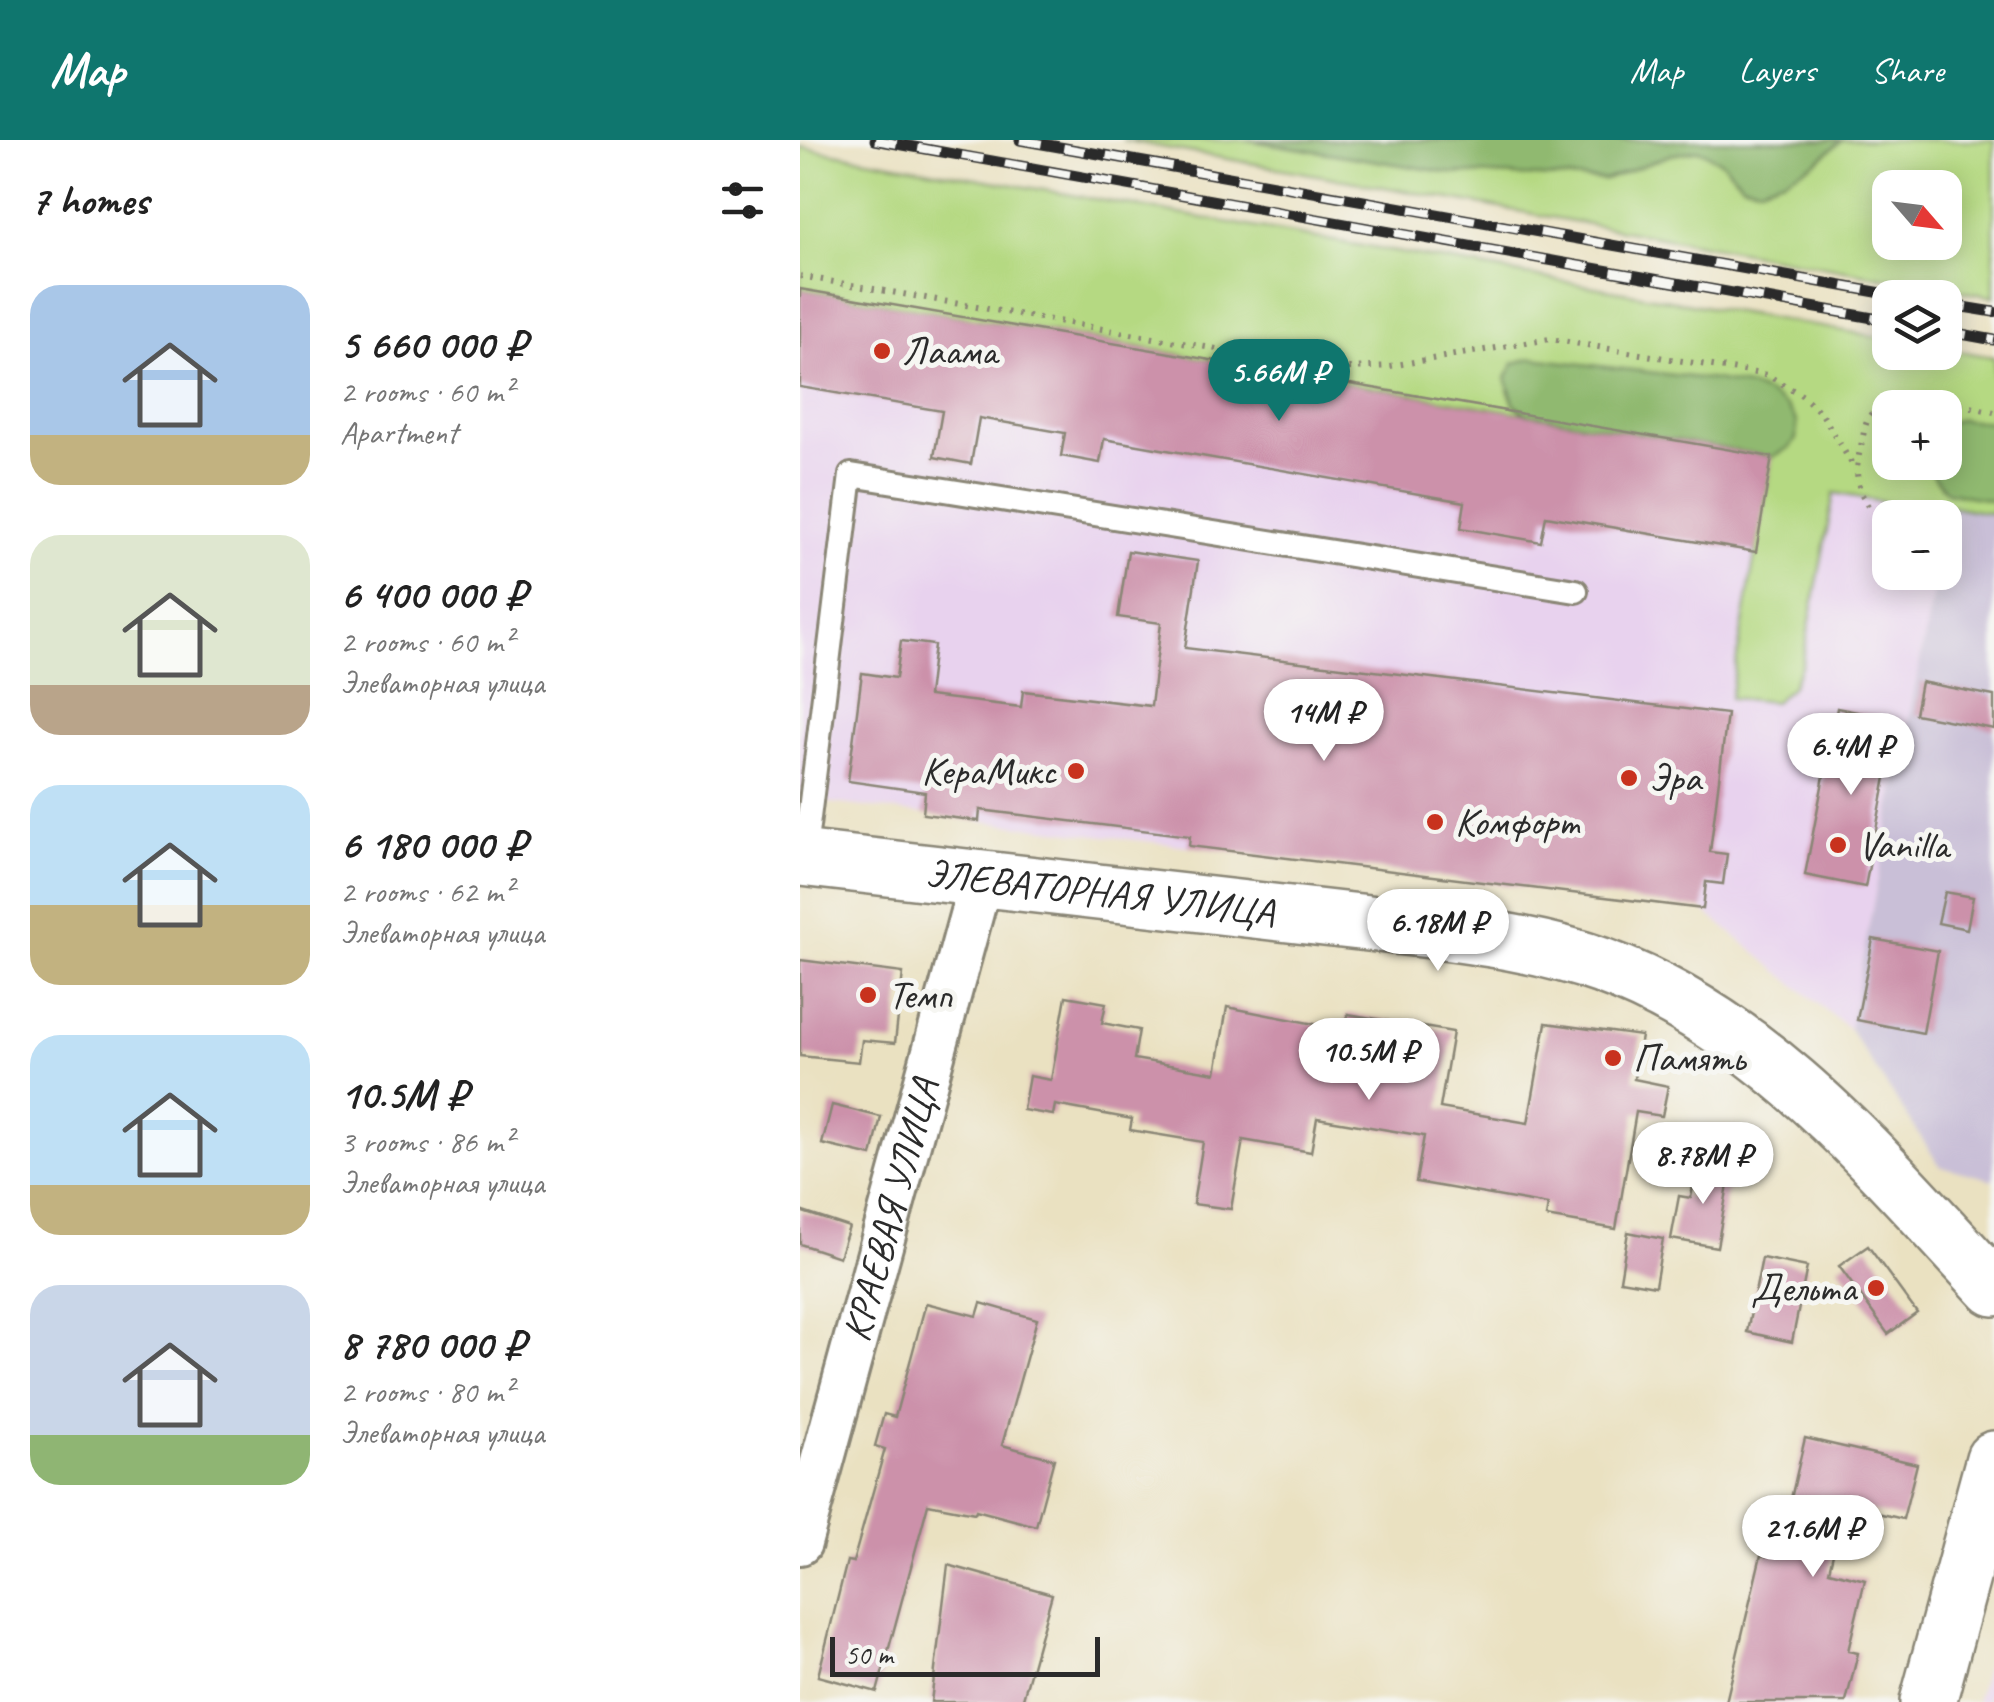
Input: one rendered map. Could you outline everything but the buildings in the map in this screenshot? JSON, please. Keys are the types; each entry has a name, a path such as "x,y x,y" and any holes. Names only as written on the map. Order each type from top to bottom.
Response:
{"street":[{"name":"ЭЛЕВАТОРНАЯ УЛИЦА","path":"802,858 1499,939 1556,952 1634,978 1694,1010 1779,1070 1852,1136 1994,1288"},
{"name":"КРАЕВАЯ УЛИЦА","path":"800,1543 981,879"},
{"path":"1928,1702 1994,1459"}],"lane":[{"path":"802,858 852,475 1576,591"}],"path":[{"path":"800,276 1330,369 1390,366 1550,339 1767,375 1804,396 1822,414 1856,468"},
{"path":"1868,506 1857,488 1856,468 1868,419 1876,410 1924,402 1994,412"}],"shaded area":[{"path":"800,289 1772,457 1731,699 1791,687 1802,665 1834,493 1872,500 1872,590 1934,590 1849,1029 1702,909 800,799"},
{"path":"1962,507 1994,514 1994,1180 1940,1166 1849,1029 1934,590 1962,590"},
{"path":"1994,1637 1994,1681 1988,1702 1976,1702"}],"green space":[{"path":"1122,140 1248,140 1451,173 1605,180 1670,155 1699,150 1722,162 1743,184 1819,160 1842,140 1994,140 1994,297 1962,291 1962,280 1900,280"},
{"path":"1248,140 1842,140 1819,160 1760,187 1743,184 1722,162 1699,150 1670,155 1605,180 1451,173"},
{"path":"800,147 1872,336 1872,370 1962,370 1962,352 1994,357 1994,514 1962,508 1962,500 1872,500 1834,493 1802,664 1791,687 1774,702 1730,698 1772,457 1789,448 1508,390 1525,414 800,289"},
{"path":"1532,358 1751,387 1787,407 1797,421 1796,439 1772,457 1525,414 1514,403 1506,378 1514,363"},
{"path":"1962,419 1994,422 1994,501 1947,492 1937,480 1962,480"}],"railway":[{"path":"875,140 1872,318"},
{"path":"1020,140 1872,291"},
{"path":"1962,307 1994,312"},
{"path":"1962,334 1994,340"}],"place":[{"name":"Лаама","path":"882,351"},
{"name":"КераМикс","path":"1076,771"},
{"name":"Эра","path":"1629,778"},
{"name":"Комфорт","path":"1435,822"},
{"name":"Vanilla","path":"1838,845"},
{"name":"Темп","path":"868,995"},
{"name":"Память","path":"1613,1058"},
{"name":"Дельта","path":"1876,1288"}]}
